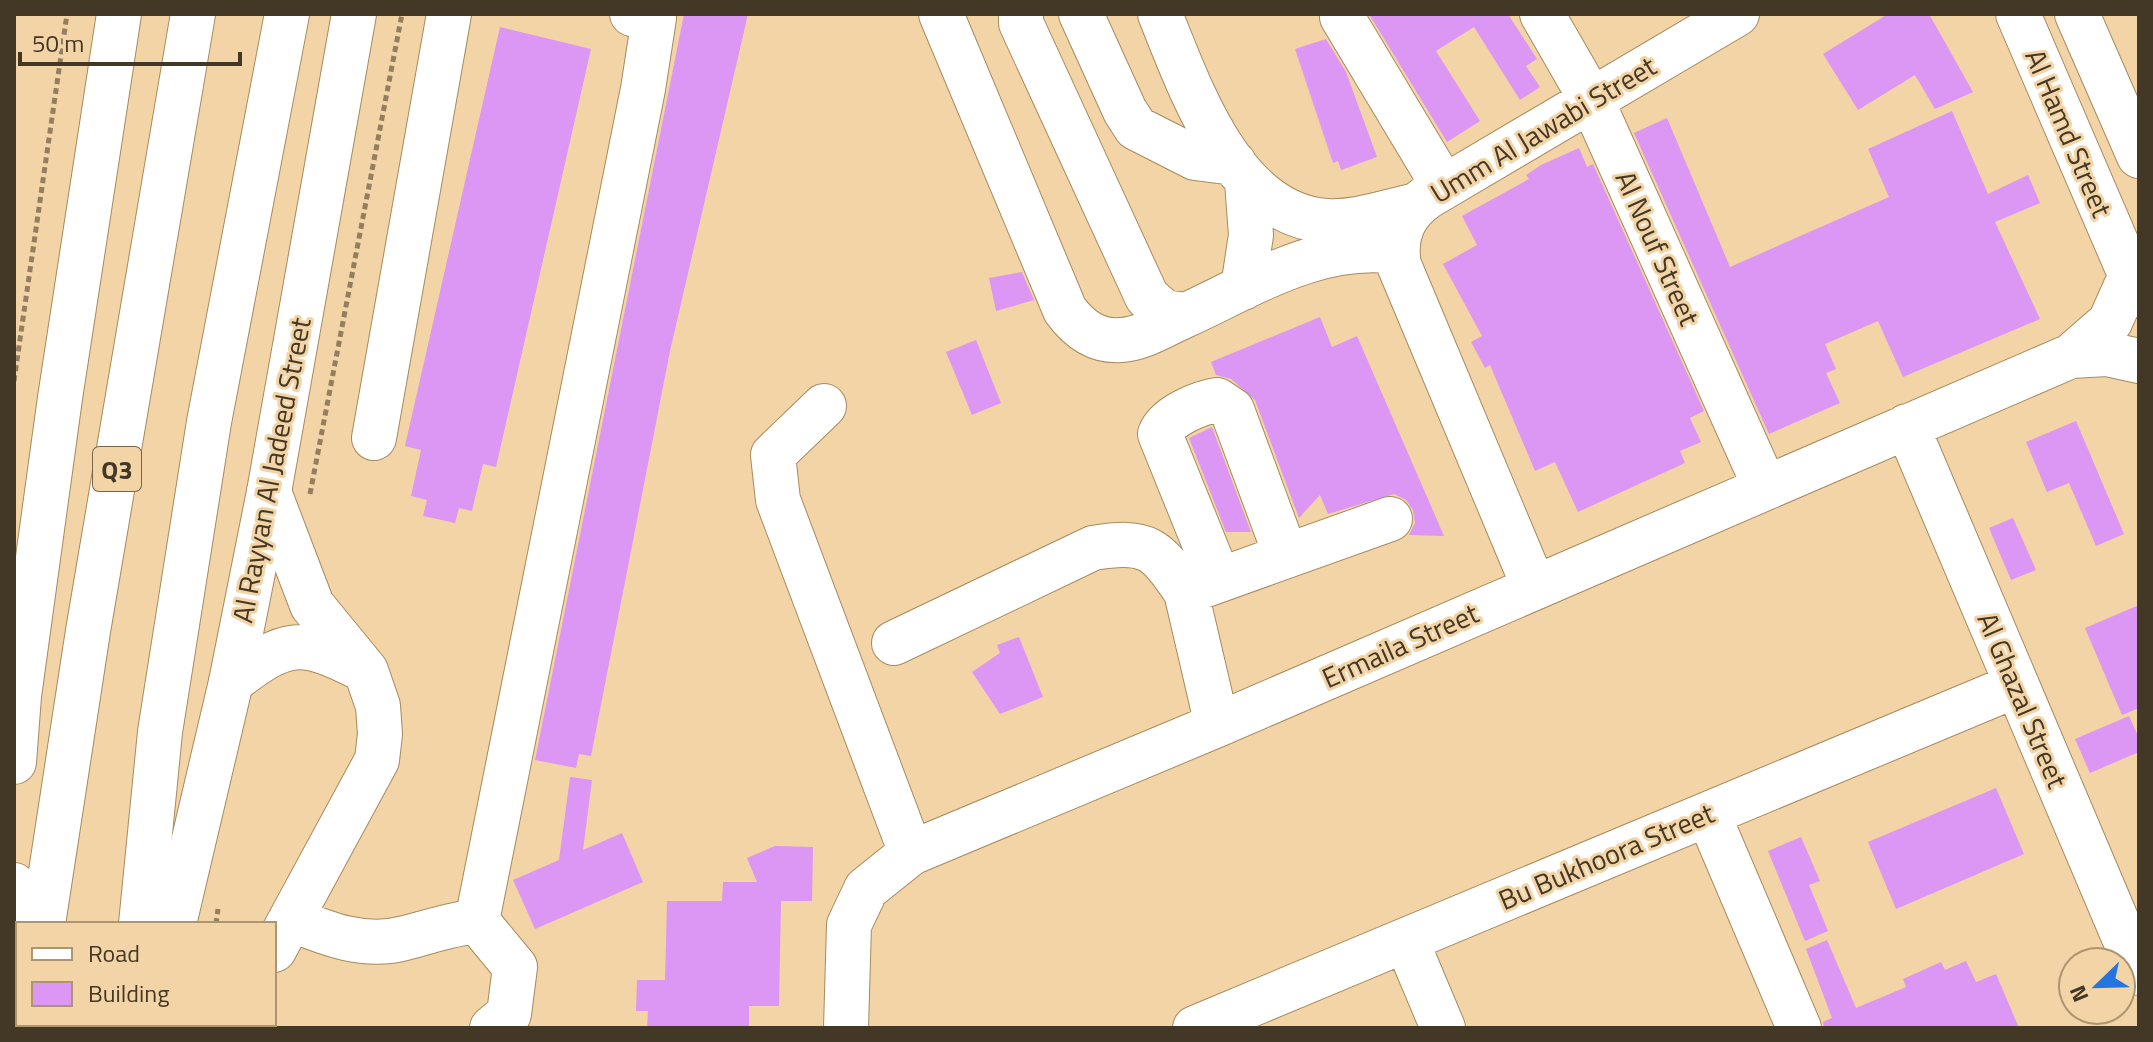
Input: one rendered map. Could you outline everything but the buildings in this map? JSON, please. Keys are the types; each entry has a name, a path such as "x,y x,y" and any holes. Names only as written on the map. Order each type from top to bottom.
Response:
{"main road":[{"path":"14,762 19,696 60,398 119,14"},
{"name":"Q3","path":"43,922 88,631 193,14"},
{"path":"141,922 164,701 209,422 287,14"},
{"name":"Al Rayyan Al Jadeed Street","path":"174,922 231,682 269,492 354,14"},
{"path":"374,438 449,14"},
{"path":"941,14 1065,310 1075,324 1106,340 1123,340 1319,256 1358,249 1397,252 1534,587"},
{"path":"1021,14 1021,23 1147,297 1164,312 1186,315"},
{"path":"1081,14 1125,111 1136,128 1195,158 1240,172"},
{"path":"1160,14 1186,80 1240,172 1274,205 1308,219 1325,221 1343,221 1430,196 1342,17"},
{"name":"Al Nouf Street","path":"1542,14 1592,101 1765,487"},
{"name":"Umm Al Jawabi Street","path":"1397,252 1401,225 1430,196 1737,14"},
{"name":"Al Hamd Street","path":"2018,14 2135,285"},
{"name":"Al Hamd Street","path":"2077,14 2139,156"},
{"path":"477,921 647,15"},
{"path":"1240,172 1251,235 1243,288"},
{"name":"Ermaila Street","path":"846,1028 849,925 866,889 911,853 1217,725 2071,356 2110,322 2135,285"},
{"name":"Ermaila Street","path":"2071,356 2107,354 2139,361"},
{"path":"1217,725 1202,586 1160,434 1170,420 1208,401 1217,400 1232,410 1286,556"},
{"path":"824,406 773,455 778,500 911,853"},
{"name":"Al Ghazal Street","path":"1907,426 2139,973"},
{"path":"269,492 312,605 366,671 378,706 380,734 377,760 282,934 332,936 371,942 402,939 443,925 477,921"},
{"path":"1202,586 1390,519"},
{"path":"894,643 1093,548 1129,542 1158,552 1202,586"},
{"path":"231,682 275,649 292,647 330,653 366,671"},
{"name":"Bu Bukhoora Street","path":"1195,1028 2017,685"},
{"path":"1708,814 1799,1028"},
{"path":"14,885 17,922"},
{"path":"477,921 515,967 509,1014 492,1028"},
{"path":"1406,940 1443,1028"}],"path":[{"path":"14,381 67,14"}]}
